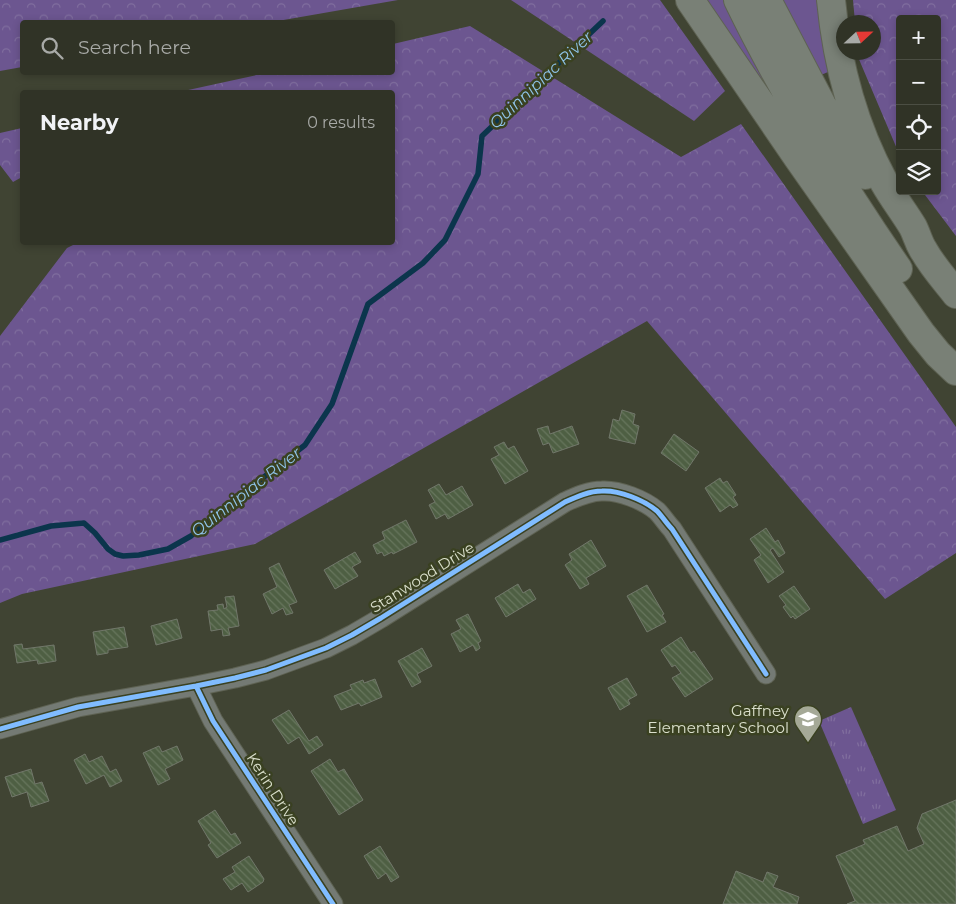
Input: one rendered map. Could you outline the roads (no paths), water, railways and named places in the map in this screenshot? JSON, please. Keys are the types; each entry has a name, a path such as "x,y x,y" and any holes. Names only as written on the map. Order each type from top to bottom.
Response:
{"highway":[{"path":"690,0 921,333 938,354 956,371"},
{"path":"738,0 802,121 842,186 939,329 950,349 956,366"},
{"path":"767,0 806,75 857,163 899,226 924,251"},
{"path":"831,0 841,67 855,117 888,189 912,227 924,251 956,294"}],"street":[{"name":"Stanwood Drive","path":"0,728 78,707 235,678 266,670 326,648 381,618 565,502 583,494 602,491 622,494 638,500 657,512 672,530 766,674"},
{"name":"Kerin Drive","path":"196,686 213,721 333,904"}],"waterway":[{"name":"Quinnipiac River","path":"0,540 51,526 84,523 115,554 123,556 139,555 168,549 191,536 305,445 332,404 368,304 423,263 445,240 478,174 482,136 603,21"}],"place":[{"name":"Gaffney Elementary School","path":"808,743"}]}
